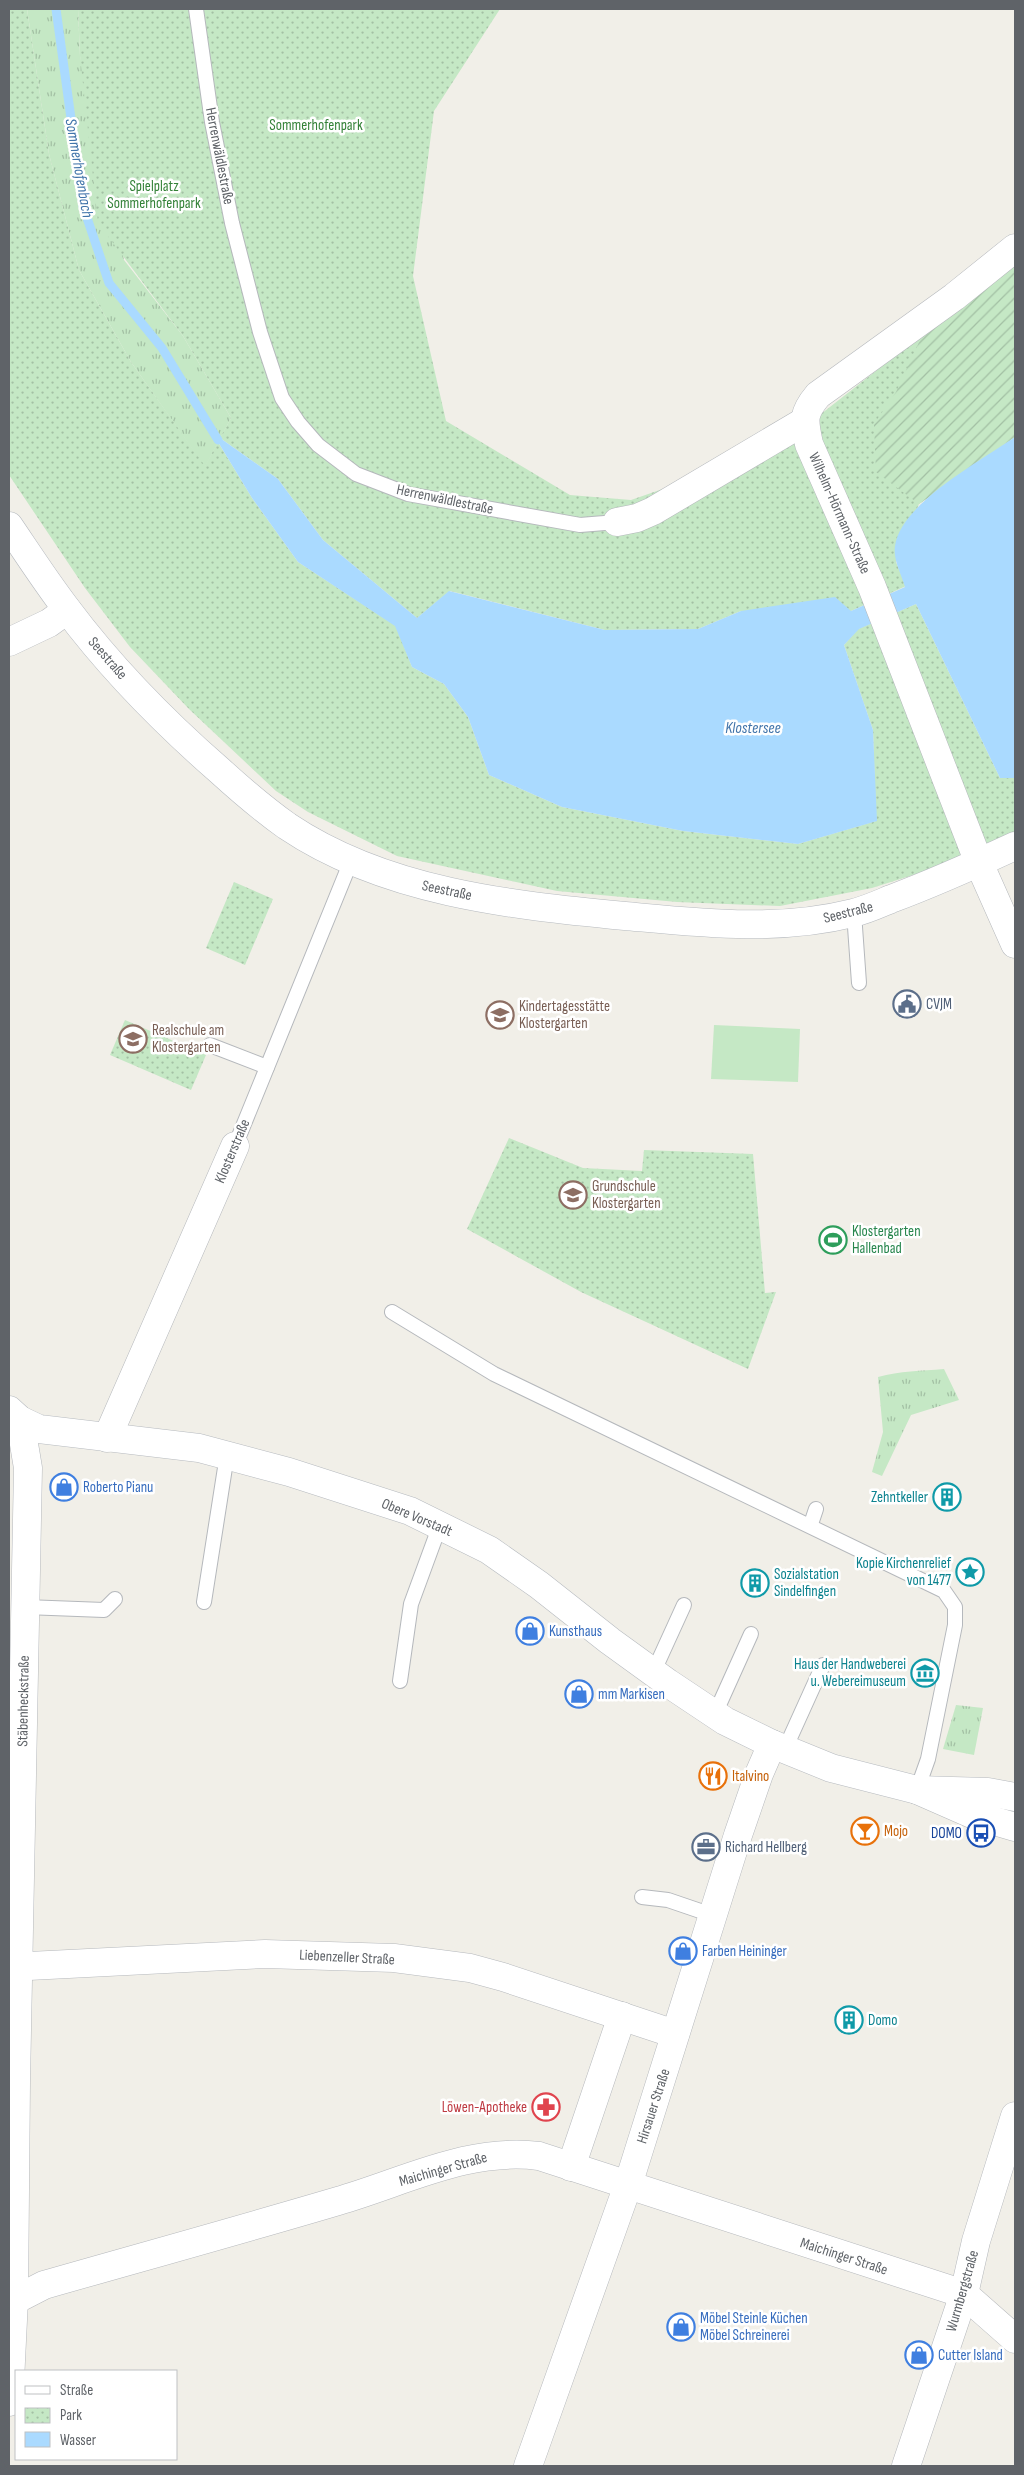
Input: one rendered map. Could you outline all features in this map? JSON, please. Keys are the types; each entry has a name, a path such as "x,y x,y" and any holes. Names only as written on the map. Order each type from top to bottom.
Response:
{"street":[{"path":"805,421 806,409 818,395 954,297 1015,248"},
{"name":"Herrenwäldlestraße","path":"617,522 637,518 653,511 805,421"},
{"name":"Wilhelm-Hörmann-Straße","path":"805,421 809,444 881,609 979,862 1015,944"},
{"name":"Seestraße","path":"9,526 67,610 148,703 226,776 290,828 351,862 410,881 465,894 576,911 730,925 796,923 854,913 934,884 1015,846"},
{"path":"9,642 49,623 67,610"},
{"name":"Klosterstraße","path":"107,1438 235,1146"},
{"name":"Obere Vorstadt","path":"13,1419 39,1429 199,1448 344,1489 410,1511 489,1550 540,1586 654,1673 715,1714 779,1747 831,1768 917,1790"},
{"name":"Stäbenheckstraße","path":"9,2402 12,2301 13,1967 28,1468 13,1419"},
{"name":"Hirsauer Straße","path":"528,2466 628,2185 712,1915 759,1774 779,1747"},
{"path":"917,1790 988,1792 1015,1797"},
{"path":"917,1790 974,1815 1015,1826"},
{"name":"Liebenzeller Straße","path":"13,1967 265,1954 394,1958 470,1968 542,1989 675,2034"},
{"path":"571,2167 622,2016"},
{"name":"Wurmbergstraße","path":"906,2466 964,2294 976,2241 1015,2116"},
{"name":"Maichinger Straße","path":"12,2301 44,2285 340,2201 463,2160 515,2153 538,2156 964,2294"},
{"path":"964,2294 1015,2339"}],"lane":[{"name":"Herrenwäldlestraße","path":"196,9 212,122 232,223 260,332 282,398 298,422 318,445 356,474 408,494 580,524 617,522"},
{"name":"Klosterstraße","path":"235,1146 351,862"},
{"path":"854,913 859,983"},
{"path":"210,1044 267,1068"},
{"path":"392,1312 494,1374 811,1524 865,1554 944,1590 955,1606 955,1625 928,1759 917,1790"},
{"path":"204,1602 228,1455"},
{"path":"811,1524 816,1509"},
{"path":"400,1681 410,1604 440,1525"},
{"path":"25,1607 104,1610 115,1599"},
{"path":"654,1673 684,1605"},
{"path":"715,1714 752,1634"},
{"path":"779,1747 823,1665"},
{"path":"642,1897 668,1900 712,1915"}],"green space":[{"path":"9,9 27,9 49,154 79,270 131,362 205,466 218,442 252,498 298,562 396,626 412,667 444,684 468,717 489,775 562,807 683,831 798,844 876,821 873,730 844,645 858,629 916,604 1000,778 1015,778 1015,834 973,856 872,888 780,906 677,902 557,891 397,856 308,812 276,791 189,709 130,647 85,588 9,475"},
{"path":"27,9 78,9 80,56 124,260 183,336 231,418 205,467 131,362 79,270 49,154"},
{"name":"Sommerhofenpark","path":"78,9 500,9 434,111 413,276 446,421 570,495 631,500 775,450 1015,262 1015,437 919,504 896,562 906,586 851,611 741,611 698,629 605,630 450,591 417,618 323,540 278,479 220,438 231,418 183,336 98,223 80,56"},
{"path":"1009,268 1015,273 1015,437 919,504 876,472 874,424 896,392 920,340"},
{"path":"234,882 273,899 245,965 206,948"},
{"path":"125,1020 206,1055 191,1090 110,1055"},
{"path":"714,1025 800,1029 798,1082 711,1079"},
{"path":"509,1138 583,1168 642,1171 644,1150 753,1154 765,1293 776,1292 748,1369 581,1292 467,1229"},
{"path":"944,1369 959,1400 911,1415 882,1476 872,1472 883,1432 878,1377 902,1372"},
{"path":"956,1705 983,1708 974,1755 943,1749"}],"water":[{"name":"Klostersee","path":"1015,437 1015,778 1000,778 916,604 859,629 844,645 873,730 877,821 798,844 683,831 562,807 489,775 468,717 444,684 412,667 395,626 298,562 252,498 218,442 220,438 278,479 323,540 417,618 449,591 605,630 698,629 741,611 835,597 851,611 905,587 896,561 895,546 900,530 911,514 944,484"}],"waterway":[{"name":"Sommerhofenbach","path":"56,9 83,206 109,283 162,348 218,440"}],"place":[{"name":"CVJM","path":"907,1004"},
{"name":"Kindertagesstätte Klostergarten","path":"500,1015"},
{"name":"Realschule am Klostergarten","path":"133,1039"},
{"name":"Grundschule Klostergarten","path":"573,1195"},
{"name":"Klostergarten Hallenbad","path":"833,1240"},
{"name":"Roberto Pianu","path":"64,1487"},
{"name":"Zehntkeller","path":"947,1497"},
{"name":"Kopie Kirchenrelief von 1477","path":"970,1572"},
{"name":"Sozialstation Sindelfingen","path":"755,1583"},
{"name":"Kunsthaus","path":"530,1631"},
{"name":"Haus der Handweberei u. Webereimuseum","path":"925,1673"},
{"name":"mm Markisen","path":"579,1694"},
{"name":"Italvino","path":"713,1776"},
{"name":"Mojo","path":"865,1831"},
{"name":"DOMO","path":"981,1833"},
{"name":"Richard Hellberg","path":"706,1847"},
{"name":"Farben Heininger","path":"683,1951"},
{"name":"Domo","path":"849,2020"},
{"name":"Löwen-Apotheke","path":"546,2107"},
{"name":"Möbel Steinle Küchen Möbel Schreinerei","path":"681,2327"},
{"name":"Cutter Island","path":"919,2355"}],"park label":[{"name":"Spielplatz Sommerhofenpark","path":"154,194"}]}
